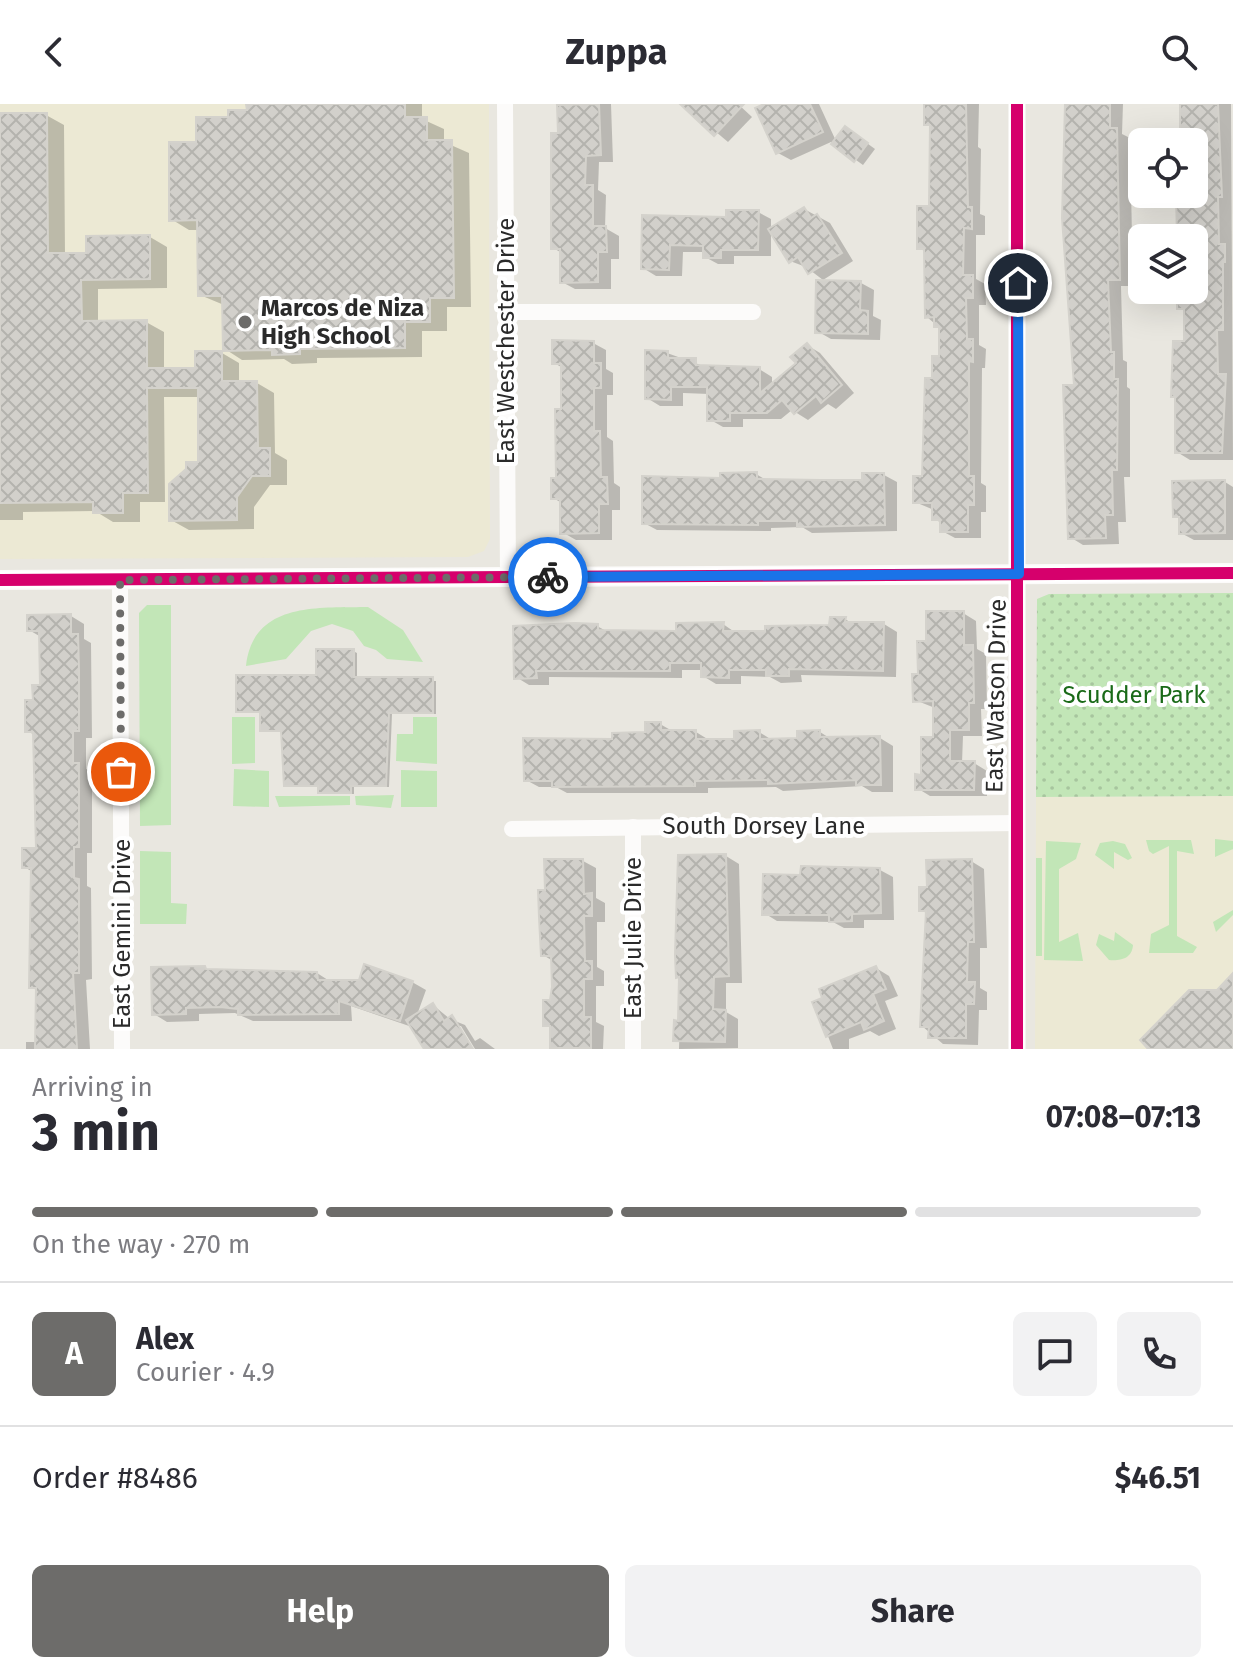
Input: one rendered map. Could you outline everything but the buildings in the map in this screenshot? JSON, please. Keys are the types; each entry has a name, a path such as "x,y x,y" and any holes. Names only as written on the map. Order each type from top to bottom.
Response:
{"street":[{"name":"East Westchester Drive","path":"505,104 508,577"},
{"name":"East Watson Drive","path":"1017,104 1017,1049"},
{"path":"506,312 753,312"},
{"path":"0,580 1233,573"},
{"name":"East Gemini Drive","path":"120,580 122,1049"},
{"name":"South Dorsey Lane","path":"512,829 1017,823"},
{"name":"East Julie Drive","path":"633,827 633,1049"}],"shaded area":[{"name":"Marcos de Niza High School","path":"0,104 489,104 490,539 484,551 468,557 0,559"},
{"path":"1233,796 1233,1049 1035,1049 1036,797"}],"green space":[{"name":"Scudder Park","path":"1233,593 1233,796 1036,797 1037,599 1049,594"},
{"path":"147,605 171,605 171,825 140,826 139,613"},
{"path":"368,607 403,630 423,662 387,659 376,650 364,646 353,631 332,624 311,631 286,659 246,666 251,645 261,630 275,619 310,609"},
{"path":"232,717 255,717 255,763 232,764"},
{"path":"413,717 437,717 437,764 396,761 397,734 413,734"},
{"path":"234,769 269,771 269,807 233,806"},
{"path":"401,770 437,771 437,807 401,807"},
{"path":"394,795 391,808 356,805 355,796"},
{"path":"275,796 350,796 350,805 279,807"},
{"path":"1215,839 1233,841 1233,849 1215,857"},
{"path":"1146,840 1191,840 1194,854 1177,851 1177,936 1197,947 1193,953 1149,953 1151,934 1169,925 1169,846 1153,854"},
{"path":"1046,841 1081,843 1076,859 1059,869 1059,942 1078,933 1083,961 1044,960"},
{"path":"1113,841 1125,844 1132,858 1128,860 1114,852 1114,869 1095,855 1100,843"},
{"path":"140,851 171,852 171,903 187,904 186,924 140,924"},
{"path":"1036,858 1042,858 1042,956 1036,956"},
{"path":"1233,910 1233,915 1216,932 1213,922"},
{"path":"1115,932 1133,945 1132,950 1125,958 1109,960 1096,945 1099,934 1114,941"}],"cycle path":[{"path":"1017,104 1017,1049"},
{"path":"0,580 1233,573"}],"way so far":[{"path":"121,772 120,580 548,577"}],"place":[{"name":"Marcos de Niza High School","path":"245,322"}],"route":[{"path":"548,577 1019,574 1018,283"}]}
